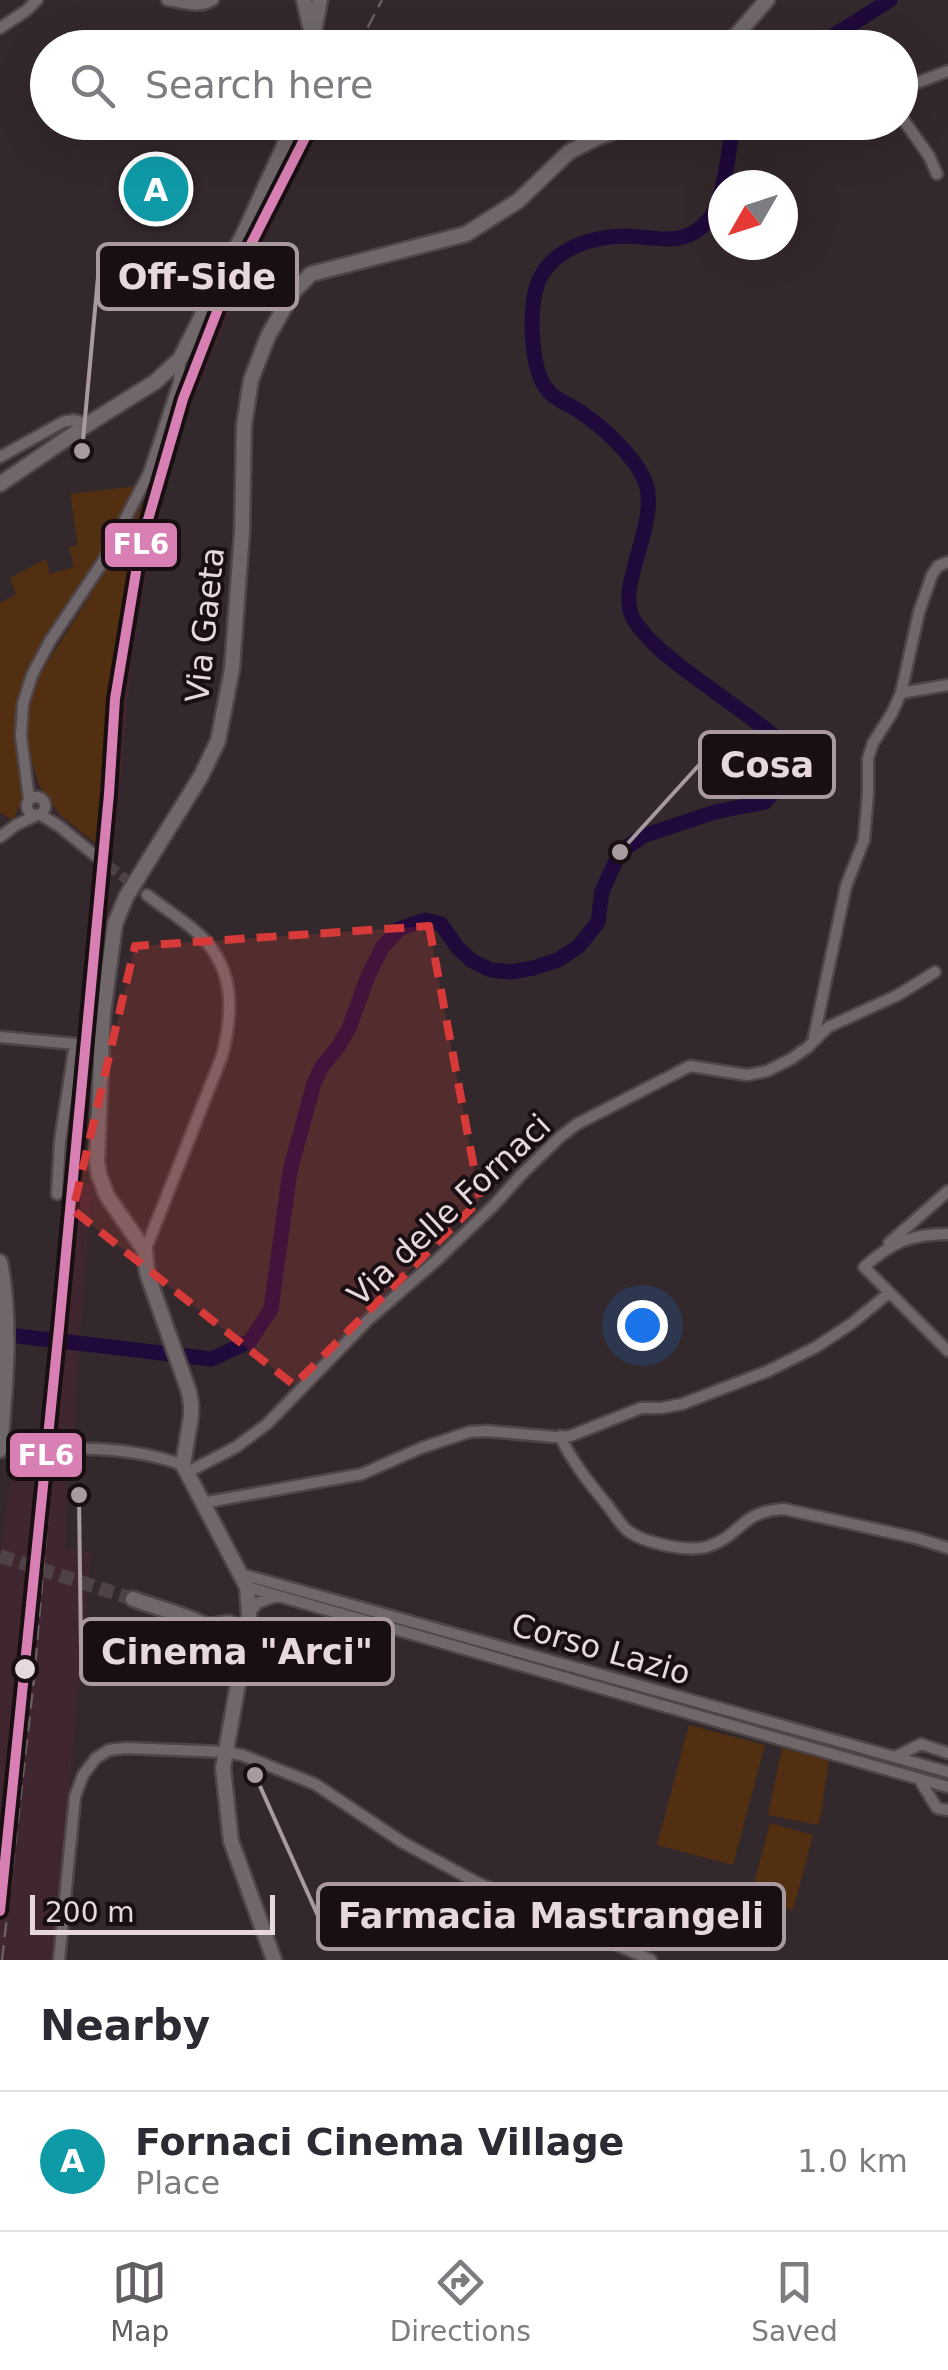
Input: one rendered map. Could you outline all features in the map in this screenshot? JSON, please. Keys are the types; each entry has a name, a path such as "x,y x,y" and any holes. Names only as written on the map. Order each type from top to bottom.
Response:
{"street":[{"path":"0,28 37,0"},
{"path":"167,0 209,4 213,0"},
{"path":"304,0 310,30"},
{"path":"314,30 320,0"},
{"path":"741,30 768,0"},
{"path":"918,82 948,71"},
{"path":"0,484 155,382 180,359 286,140"},
{"name":"Via Gaeta","path":"184,1469 191,1416 189,1392 146,1273 145,1251 107,1196 97,1162 103,1014 109,958 126,896 201,776 219,739 232,669 242,532 244,425 251,380 268,336 294,290 310,274 466,234 518,201 569,152 592,140"},
{"path":"918,140 937,174"},
{"path":"97,857 36,806 21,736 24,704 32,674 104,560 142,486 180,382 180,359"},
{"path":"0,457 63,422 88,424"},
{"path":"812,1043 846,886 864,840 868,758 901,693 924,595 938,566 948,562"},
{"path":"901,693 948,685"},
{"path":"0,837 36,806"},
{"path":"145,1251 222,1056 230,1026 230,991 220,962 202,938 146,895"},
{"name":"Via delle Fornaci","path":"184,1469 236,1447 267,1424 369,1319 577,1124 690,1066 747,1075 766,1070 791,1059 828,1027 898,995 935,972"},
{"path":"0,1037 75,1044 60,1141 58,1194"},
{"path":"886,1250 890,1242 948,1191"},
{"path":"948,1234 906,1238 864,1268 948,1351"},
{"path":"0,1262 6,1290 0,1450"},
{"path":"202,1504 378,1470 421,1448 469,1432 570,1436 641,1408 682,1404 816,1347 889,1293"},
{"path":"560,1436 588,1484 620,1523 645,1539 675,1546 713,1546 754,1515 784,1509 948,1548"},
{"path":"72,1449 143,1452 184,1469 247,1593 257,1603 278,1596"},
{"path":"228,1630 247,1593"},
{"path":"247,1593 247,1633 222,1768 230,1841 274,1960"},
{"name":"Corso Lazio","path":"247,1593 278,1596 948,1787"},
{"name":"Corso Lazio","path":"247,1593 948,1772"},
{"path":"133,1600 208,1626 247,1633"},
{"path":"228,1630 242,1658"},
{"path":"895,1757 920,1744 948,1752"},
{"path":"59,1960 75,1796 83,1774 96,1758 108,1750 126,1748 242,1755 315,1784 402,1842 443,1864 650,1960"},
{"path":"918,1778 937,1808 948,1810"}],"highlighted area":[{"path":"429,926 480,1200 294,1385 73,1210 135,946"}],"shaded area":[{"path":"299,140 316,140 230,311 184,424 139,613 82,1182 91,1184 91,1193 75,1406 76,1443 68,1447 65,1550 91,1551 57,1918 52,1960 0,1960 0,1553 12,1472 34,1465 35,1453 41,1453 125,611 151,489 171,420 217,305"},
{"path":"137,486 104,550 47,637 23,685 14,733 25,793 10,819 0,812 0,603 16,594 10,578 46,559 50,574 74,567 69,547 78,545 70,494"},
{"path":"151,489 119,649 99,846 59,814 39,785 29,752 26,718 37,679"},
{"path":"689,1725 765,1745 733,1865 657,1845"},
{"path":"782,1748 829,1761 819,1825 768,1815"},
{"path":"770,1823 813,1835 793,1910 750,1898"}],"waterway":[{"path":"842,30 890,0"},
{"path":"0,1334 212,1359 250,1341 271,1309 290,1171 314,1083 349,1028 382,948 399,929 425,920 441,924 472,961 491,970 511,972 558,960 579,946 598,922 602,891 620,852 643,836 715,812 765,802 785,780 790,764 785,745 664,654 634,620 629,590 648,514 644,479 608,434 550,393 538,371 532,336 538,282 548,266 567,251 590,241 614,237 681,238 701,228 715,210 730,140"}],"tunnel":[{"path":"97,857 147,895"},
{"path":"0,1556 133,1599"}],"railway":[{"path":"366,30 382,0"},
{"path":"2,1960 34,1679 120,697 148,534 188,397 223,307 309,140"}],"transit line":[{"name":"FL6","path":"0,1911 59,1328 115,699 136,572 183,399 218,309 304,140"}],"place":[{"name":"Fornaci Cinema Village","path":"156,189"},
{"name":"Off-Side","path":"82,451"},
{"name":"Cosa","path":"620,852"},
{"name":"Cinema \"Arci\"","path":"79,1495"},
{"name":"Farmacia Mastrangeli","path":"255,1775"}]}
